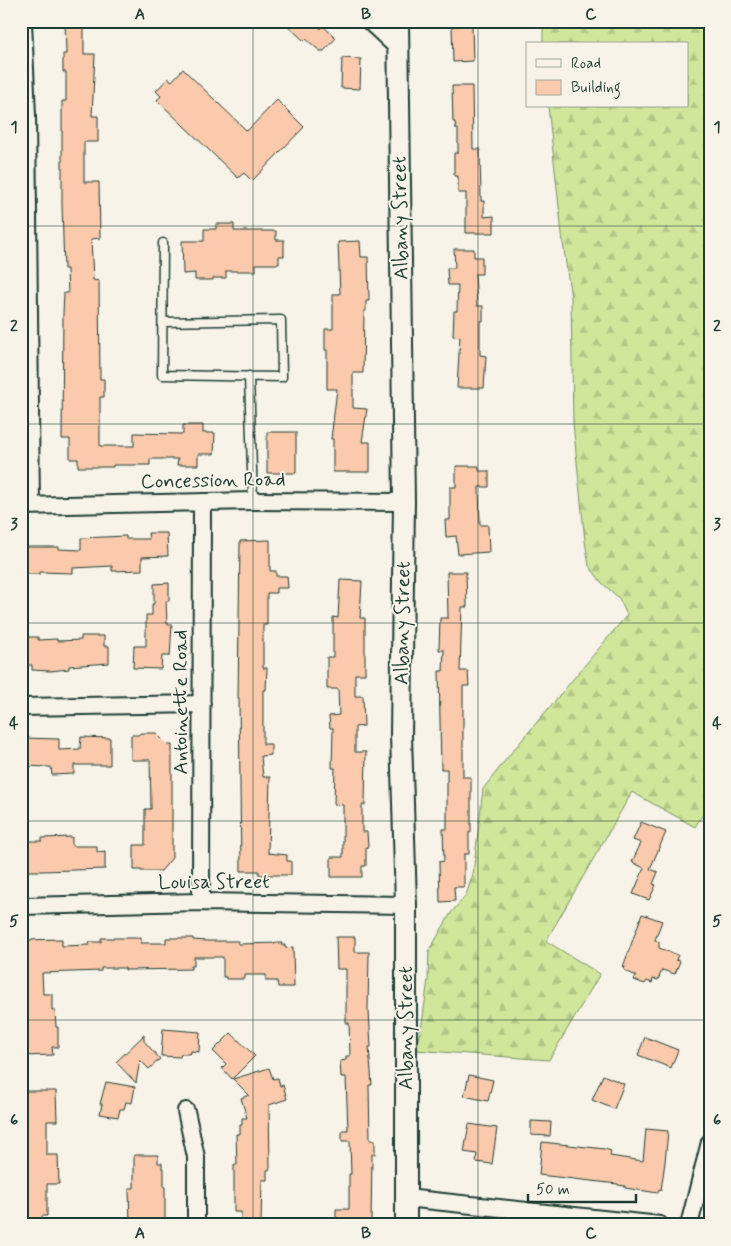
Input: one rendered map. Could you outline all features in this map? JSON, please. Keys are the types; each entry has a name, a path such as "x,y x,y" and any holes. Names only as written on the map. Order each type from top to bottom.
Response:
{"street":[{"path":"23,21 26,506"},
{"path":"369,21 399,49"},
{"name":"Albany Street","path":"398,21 404,502 401,735 406,905 406,1225"},
{"name":"Concession Road","path":"26,506 253,501 404,502"},
{"name":"Antoinette Road","path":"201,902 202,502"},
{"path":"21,706 202,704"},
{"name":"Louisa Street","path":"21,906 201,902 406,905"},
{"path":"186,1111 196,1157 196,1225"},
{"path":"689,1225 710,1142"},
{"path":"406,1198 660,1225"}],"lane":[{"path":"163,243 162,376 282,377 281,320 163,322"},
{"path":"249,376 253,501"}],"green space":[{"path":"543,21 710,21 710,803 695,827 632,792 546,941 600,974 549,1060 415,1050 422,1024 428,979 429,951 451,913 466,895 473,874 483,789 627,615 619,598 602,583 589,566 585,541 573,423 571,298 548,108 688,108 688,42 543,42"}],"building":[{"path":"65,21 84,21 84,54 95,54 92,116 98,116 98,142 84,142 84,182 99,182 100,238 91,239 93,280 99,281 100,379 104,379 104,397 100,397 100,446 134,446 134,433 183,434 183,425 203,425 203,433 215,433 214,454 198,454 198,465 177,465 178,459 150,459 150,465 78,467 78,459 70,459 70,439 62,439 63,313 64,293 68,293 67,269 64,269 62,205 62,101 66,101 66,72 63,72 63,54 66,54"},
{"path":"283,21 313,21 321,29 323,26 336,38 324,51 320,51 306,39 304,41"},
{"path":"472,25 473,61 453,62 452,26"},
{"path":"342,58 361,59 360,89 341,88"},
{"path":"183,69 247,131 277,100 304,127 252,181 244,173 238,178 157,100 161,96 156,91 168,78 172,81"},
{"path":"452,86 472,86 473,149 480,149 481,201 484,201 484,217 494,216 494,233 466,233 466,193 458,193 458,176 454,176 454,153 458,153 458,129 456,129 455,122 453,122"},
{"path":"216,224 234,224 234,231 276,231 276,240 284,240 284,256 279,256 279,264 256,264 256,271 226,271 226,278 195,280 195,273 183,274 182,241 204,241 204,229 216,229"},
{"path":"360,241 361,257 368,257 369,301 366,301 366,311 364,311 363,373 353,373 353,408 367,409 362,442 370,442 370,472 333,472 333,439 331,439 337,389 327,389 325,329 333,329 333,294 340,294 338,242"},
{"path":"454,249 474,249 474,257 482,257 482,274 475,274 477,306 483,306 483,321 480,321 480,355 486,356 484,388 457,388 460,337 453,336 454,311 457,311 458,285 448,285 447,268 455,268"},
{"path":"267,432 296,432 296,473 267,473"},
{"path":"456,466 479,466 479,471 489,471 489,487 479,487 480,525 488,525 489,552 458,554 456,536 446,537 445,520 450,520 450,487 456,487"},
{"path":"148,533 167,533 168,556 142,557 142,570 112,571 112,566 73,568 73,573 40,572 40,574 21,574 21,547 59,547 59,549 81,550 81,538 126,536 126,539 149,539"},
{"path":"270,540 270,571 276,571 276,576 287,576 288,588 276,588 276,593 267,593 267,625 263,625 263,668 267,668 266,690 263,690 263,744 271,744 271,755 261,756 263,777 270,777 268,853 287,855 287,861 291,861 291,875 259,875 259,871 241,871 238,698 240,541"},
{"path":"447,572 466,572 467,607 462,607 460,671 468,671 469,686 463,686 463,777 471,777 471,832 469,832 469,854 464,854 464,887 454,887 455,901 440,902 439,862 444,861 443,829 447,829 447,769 441,769 439,671 443,671 444,650 439,650 440,618 448,618"},
{"path":"340,580 362,581 360,618 365,618 365,674 355,674 355,696 363,696 364,726 355,727 355,752 366,752 365,805 362,805 362,832 367,832 368,847 366,847 366,866 362,866 362,877 331,877 331,857 343,857 343,805 334,804 335,768 332,768 333,728 330,728 329,716 339,715 338,689 327,689 327,657 333,657 333,617 338,618"},
{"path":"169,583 169,601 166,601 167,624 172,624 170,656 162,656 161,669 133,668 134,646 146,646 146,615 152,615 154,584"},
{"path":"81,636 104,636 104,646 109,646 109,663 69,666 69,669 50,671 32,670 32,665 21,665 21,637 38,637 38,640 57,639 57,641 81,640"},
{"path":"156,733 168,745 172,745 172,858 161,871 134,870 134,845 145,845 145,809 151,809 150,760 131,760 131,735"},
{"path":"81,737 110,738 110,765 74,765 74,774 52,775 51,767 22,766 21,738 59,739 59,750 80,749"},
{"path":"641,822 666,832 650,869 658,872 653,884 656,885 649,900 633,894 644,868 632,862 641,843 633,840"},
{"path":"72,837 72,846 97,846 97,852 105,851 105,869 25,871 25,868 21,868 21,841 42,841 42,838"},
{"path":"642,914 662,921 655,940 659,942 659,948 678,955 676,960 680,961 675,974 662,970 658,980 653,979 652,983 647,981 645,984 634,980 636,976 624,970 625,967 623,967"},
{"path":"336,937 355,937 355,952 369,952 368,1011 372,1085 369,1085 370,1140 375,1140 375,1154 372,1154 371,1225 336,1225 336,1209 349,1209 349,1174 351,1174 350,1141 342,1141 342,1130 348,1130 346,1077 341,1077 340,1061 346,1060 346,1056 350,1056 349,1023 346,1023 346,969 337,969"},
{"path":"101,938 141,938 141,943 166,943 166,938 193,938 193,940 207,941 238,941 238,944 282,943 281,945 285,945 285,948 293,947 294,987 278,987 277,981 266,981 266,975 245,975 245,979 226,979 226,977 223,977 223,957 194,957 194,966 191,966 191,969 125,970 125,968 101,968 101,971 42,973 43,994 52,994 52,1010 55,1010 56,1027 58,1027 58,1047 52,1047 53,1055 21,1056 21,1041 23,1041 21,945 25,945 25,940 62,939 62,946 89,945 90,942 101,942"},
{"path":"163,1029 200,1032 199,1052 191,1051 188,1054 181,1054 180,1057 161,1056"},
{"path":"231,1033 255,1056 232,1079 222,1068 226,1064 213,1051"},
{"path":"144,1035 144,1041 160,1059 149,1069 140,1060 136,1083 116,1062"},
{"path":"645,1037 678,1050 671,1068 638,1055"},
{"path":"269,1068 273,1079 278,1078 280,1086 283,1085 287,1099 269,1105 270,1167 267,1170 267,1180 262,1180 261,1225 241,1225 241,1212 234,1212 234,1165 237,1165 236,1134 240,1134 242,1118 247,1118 241,1098 249,1095 233,1079"},
{"path":"469,1075 493,1080 488,1101 464,1096"},
{"path":"603,1075 624,1084 614,1109 592,1100"},
{"path":"106,1082 135,1087 132,1103 126,1102 124,1109 120,1109 118,1117 100,1114 102,1104 100,1104"},
{"path":"21,1091 56,1091 57,1121 47,1121 47,1155 58,1155 59,1184 47,1184 47,1216 42,1216 42,1225 21,1225 23,1106 21,1106"},
{"path":"531,1121 551,1122 550,1136 531,1135"},
{"path":"469,1124 497,1128 492,1164 476,1162 477,1154 464,1152"},
{"path":"646,1129 668,1131 661,1190 659,1189 658,1193 625,1188 625,1186 618,1184 539,1175 542,1142 605,1149 611,1151 610,1156 643,1161"},
{"path":"134,1155 158,1155 158,1163 162,1163 165,1187 165,1225 130,1225 129,1188 134,1188"}]}
